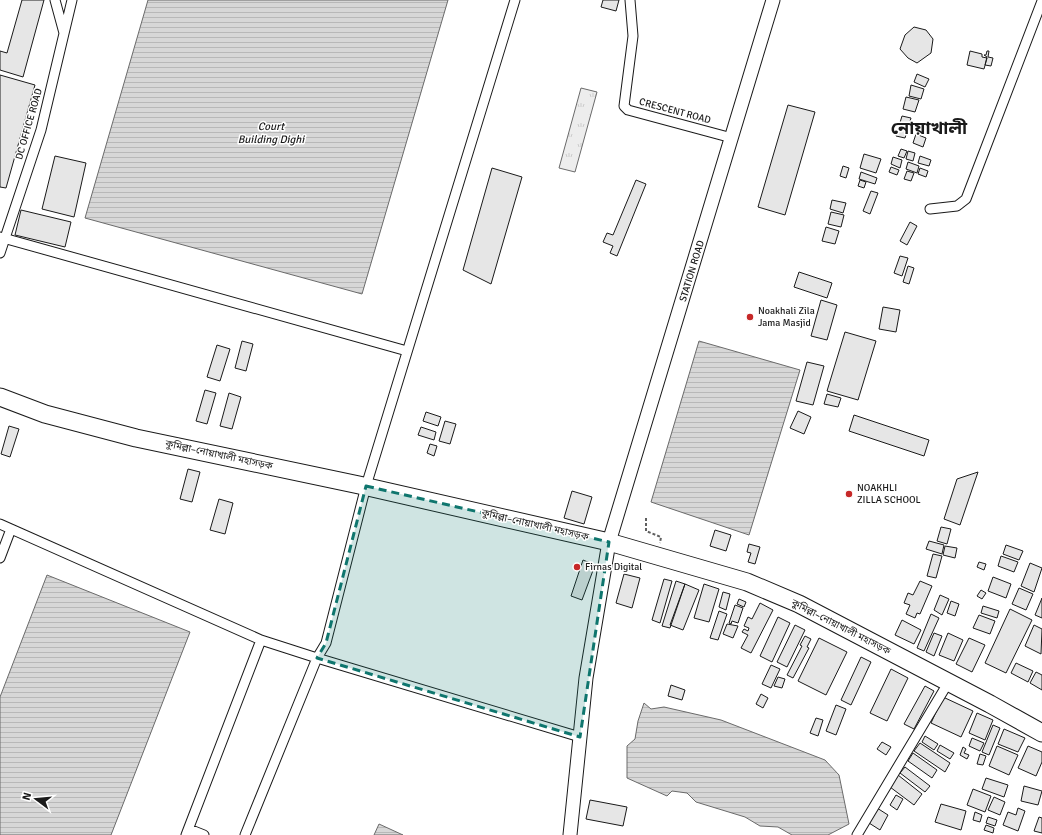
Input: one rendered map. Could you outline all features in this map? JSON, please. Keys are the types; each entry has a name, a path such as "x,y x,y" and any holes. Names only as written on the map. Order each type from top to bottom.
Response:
{"highway":[{"name":"কুমিল্লা–নোয়াখালী মহাসড়ক","path":"0,397 45,414 136,438 366,486 609,542 747,582 798,604 1042,733"}],"street":[{"path":"54,0 64,34"},
{"name":"DC OFFICE ROAD","path":"0,253 2,238 41,130 72,0"},
{"path":"245,835 317,658 326,643 366,486 515,0"},
{"name":"CRESCENT ROAD","path":"630,0 633,36 624,106 628,110 732,138"},
{"name":"STATION ROAD","path":"570,835 586,678 609,542 773,0"},
{"path":"930,209 956,206 966,198 1042,1"},
{"path":"2,238 407,351"},
{"path":"0,524 261,640 580,737"},
{"path":"0,558 11,529"},
{"path":"204,835 188,832 261,640"},
{"path":"857,835 948,683"}],"path":[{"path":"646,518 646,531 661,537 656,555"}],"highlighted area":[{"path":"366,486 609,542 580,737 317,658 326,643"}],"green space":[{"path":"581,88 597,92 575,172 559,168"}],"water":[{"name":"Court Building Dighi","path":"148,0 448,0 362,294 85,218"},
{"path":"699,341 800,370 749,535 651,502"},
{"path":"47,575 190,632 111,835 0,835 0,697"},
{"path":"644,703 651,709 664,707 721,720 825,760 839,775 849,824 828,835 792,835 778,827 760,826 745,817 696,802 687,793 672,791 667,796 627,778 627,746 635,739 638,721"},
{"path":"379,824 403,835 374,835"}],"building":[{"path":"22,0 44,0 23,77 0,70 0,51 7,53"},
{"path":"603,0 619,0 616,11 601,7"},
{"path":"914,27 926,30 933,39 931,53 917,63 908,58 900,49 905,35"},
{"path":"970,51 982,54 982,57 987,58 984,69 967,65"},
{"path":"987,51 989,51 988,57 993,58 991,66 985,65 987,57 984,55 986,55"},
{"path":"917,74 929,79 925,87 914,82"},
{"path":"0,75 35,85 6,188 0,187"},
{"path":"911,85 924,89 921,99 909,96"},
{"path":"906,97 919,100 915,112 903,109"},
{"path":"788,105 815,112 785,215 758,207"},
{"path":"902,116 911,118 905,138 896,136"},
{"path":"916,134 926,138 923,147 913,143"},
{"path":"901,149 907,151 904,158 898,156"},
{"path":"908,151 915,153 913,161 906,159"},
{"path":"864,154 881,159 876,173 860,168"},
{"path":"55,156 86,163 74,217 42,209"},
{"path":"920,156 931,160 929,166 918,163"},
{"path":"893,157 902,160 900,168 891,164"},
{"path":"908,162 919,166 917,173 906,169"},
{"path":"843,166 849,168 846,178 840,176"},
{"path":"891,167 899,170 897,175 889,172"},
{"path":"492,168 522,177 491,284 463,270"},
{"path":"920,168 928,171 926,177 918,174"},
{"path":"907,171 914,173 911,181 904,179"},
{"path":"861,172 877,178 875,184 859,179"},
{"path":"636,180 646,184 617,256 610,253 613,246 603,242 607,233 613,235"},
{"path":"860,180 866,182 864,188 858,186"},
{"path":"871,191 878,193 870,214 863,211"},
{"path":"832,200 846,203 843,213 830,209"},
{"path":"21,210 71,222 65,247 15,235"},
{"path":"831,212 844,215 841,227 828,224"},
{"path":"910,222 917,226 907,245 900,241"},
{"path":"826,227 839,231 835,244 822,241"},
{"path":"900,256 908,258 902,276 894,273"},
{"path":"908,266 914,268 909,284 903,282"},
{"path":"799,272 832,283 827,298 794,287"},
{"path":"821,300 837,305 827,340 811,336"},
{"path":"883,307 900,310 896,332 879,329"},
{"path":"845,332 876,341 858,400 827,391"},
{"path":"242,341 253,344 246,371 235,368"},
{"path":"217,345 230,349 220,381 207,377"},
{"path":"807,362 824,366 813,405 796,401"},
{"path":"205,390 216,393 207,424 196,421"},
{"path":"229,393 241,397 232,429 220,426"},
{"path":"827,394 841,398 838,407 824,404"},
{"path":"798,411 811,417 804,434 790,428"},
{"path":"426,412 441,417 438,426 423,421"},
{"path":"854,415 929,440 924,456 849,431"},
{"path":"445,421 456,424 450,444 439,441"},
{"path":"9,426 19,429 10,457 1,454"},
{"path":"421,427 436,432 434,440 418,435"},
{"path":"430,444 437,446 434,456 427,453"},
{"path":"188,469 200,472 192,502 180,499"},
{"path":"978,472 960,525 944,519 957,479"},
{"path":"572,491 592,497 584,524 564,518"},
{"path":"219,499 233,503 225,534 210,530"},
{"path":"941,527 951,529 947,544 937,541"},
{"path":"715,530 731,535 726,551 710,546"},
{"path":"929,541 944,545 942,554 926,549"},
{"path":"749,544 760,547 755,564 748,562 751,553 747,552"},
{"path":"1006,545 1023,551 1019,560 1003,554"},
{"path":"945,546 957,548 955,558 943,555"},
{"path":"933,554 942,556 936,578 927,576"},
{"path":"1001,556 1018,562 1014,572 998,566"},
{"path":"583,560 595,565 582,600 571,596"},
{"path":"979,562 986,564 984,570 977,567"},
{"path":"1030,563 1042,568 1034,592 1021,586"},
{"path":"624,574 640,578 632,608 616,603"},
{"path":"993,577 1011,584 1006,598 988,591"},
{"path":"664,579 672,581 660,623 652,620"},
{"path":"676,581 685,584 670,628 662,626"},
{"path":"920,581 932,586 920,614 917,613 915,618 906,614 910,605 904,603 908,593 913,595"},
{"path":"685,584 699,590 683,630 670,625"},
{"path":"704,584 719,589 709,622 694,618"},
{"path":"1019,588 1033,594 1026,610 1012,604"},
{"path":"981,590 986,593 982,599 977,596"},
{"path":"723,592 730,594 726,610 719,607"},
{"path":"940,595 949,599 942,615 934,610"},
{"path":"1042,598 1042,618 1035,615"},
{"path":"739,599 746,602 744,607 737,604"},
{"path":"951,601 959,604 955,616 947,613"},
{"path":"760,603 773,610 751,653 741,648 748,635 742,632 744,629 748,631 749,628 744,626 748,617 752,619"},
{"path":"735,605 743,608 738,623 732,621 731,624 729,623"},
{"path":"983,606 999,611 997,618 981,613"},
{"path":"1010,609 1032,620 1006,673 985,663"},
{"path":"719,611 727,614 718,640 710,638"},
{"path":"931,614 939,618 924,651 917,648"},
{"path":"979,615 995,621 990,634 973,628"},
{"path":"778,617 790,623 772,662 760,656"},
{"path":"902,620 921,630 914,644 895,635"},
{"path":"727,624 738,626 733,638 723,634"},
{"path":"795,625 805,630 787,667 777,662"},
{"path":"1034,625 1042,629 1041,654 1025,646"},
{"path":"934,633 942,636 934,656 926,652"},
{"path":"948,633 963,640 954,661 939,655"},
{"path":"805,636 811,639 807,647 809,648 793,678 787,675 802,646 800,645"},
{"path":"819,638 847,652 826,695 798,681"},
{"path":"969,638 985,645 972,672 956,664"},
{"path":"861,657 871,662 851,705 841,700"},
{"path":"1016,663 1033,671 1028,682 1011,673"},
{"path":"771,665 780,669 771,688 762,684"},
{"path":"891,669 908,678 887,721 870,713"},
{"path":"1036,672 1042,675 1042,690 1030,683"},
{"path":"778,677 785,679 782,688 774,686"},
{"path":"671,685 685,690 682,700 668,696"},
{"path":"925,686 934,691 914,729 904,724"},
{"path":"761,694 768,698 763,708 756,704"},
{"path":"943,697 973,711 961,737 931,723"},
{"path":"836,705 846,709 836,735 826,731"},
{"path":"977,713 993,720 985,740 969,733"},
{"path":"816,718 823,720 818,736 810,733"},
{"path":"993,725 1000,728 989,755 982,752"},
{"path":"1004,729 1025,738 1018,752 998,744"},
{"path":"925,736 938,744 934,750 922,742"},
{"path":"972,738 984,743 980,751 969,746"},
{"path":"882,742 891,747 886,755 877,749"},
{"path":"920,743 950,763 945,772 914,751"},
{"path":"940,745 954,753 950,759 937,751"},
{"path":"997,746 1018,755 1009,775 989,766"},
{"path":"1028,746 1042,752 1042,762 1036,776 1018,768"},
{"path":"963,747 966,749 964,753 969,755 967,759 960,755"},
{"path":"913,753 937,770 932,778 908,761"},
{"path":"980,754 986,756 983,765 977,764"},
{"path":"905,767 930,786 925,792 900,773"},
{"path":"898,775 922,794 914,805 890,787"},
{"path":"986,778 1008,785 1004,797 982,789"},
{"path":"1024,786 1042,791 1038,805 1021,801"},
{"path":"973,789 991,796 985,812 967,805"},
{"path":"896,795 903,799 897,810 890,805"},
{"path":"994,797 1005,802 1000,815 988,810"},
{"path":"590,800 627,807 623,826 586,819"},
{"path":"941,804 966,811 961,830 935,822"},
{"path":"877,808 888,815 880,830 869,823"},
{"path":"1018,808 1025,811 1018,831 1003,825 1008,812 1016,815"},
{"path":"975,812 982,815 980,822 973,820"},
{"path":"988,817 997,820 995,826 986,823"},
{"path":"1039,817 1042,818 1042,833 1034,831"},
{"path":"986,825 994,828 993,833 984,830"}],"place":[{"name":"Noakhali Zila Jama Masjid","path":"750,317"},
{"name":"NOAKHLI ZILLA SCHOOL","path":"849,494"},
{"name":"Firnas Digital","path":"577,567"}],"district":[{"name":"নোয়াখালী","path":"929,128"}]}
